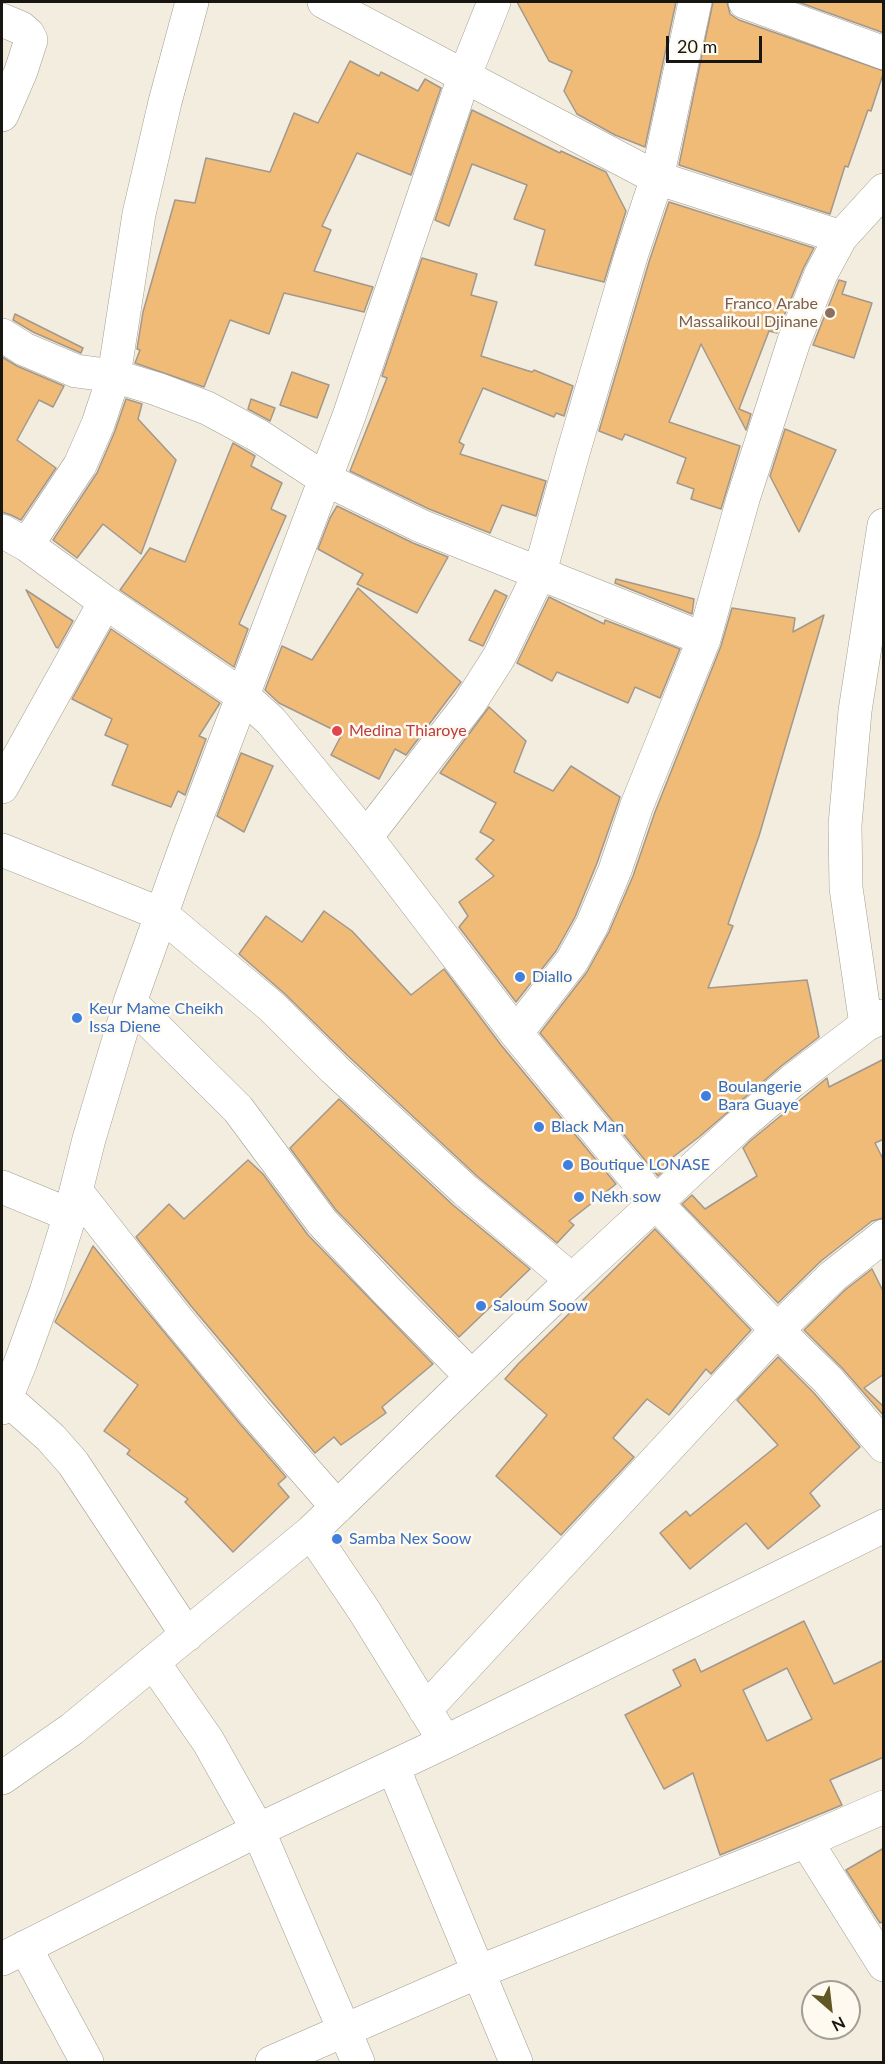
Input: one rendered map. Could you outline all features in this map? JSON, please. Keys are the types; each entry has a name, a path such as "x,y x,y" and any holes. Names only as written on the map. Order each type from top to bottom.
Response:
{"street":[{"path":"192,2 165,102 139,214 114,376 98,424 80,465 14,538 105,603 243,696 271,721 366,837 516,1033 655,1202 828,1380 884,1446"},
{"path":"324,2 657,178 841,237"},
{"path":"187,1635 74,1463 51,1438 4,1403 11,1358 46,1292 130,1002 372,352 464,77 494,2"},
{"path":"366,837 470,704 499,657 540,572 618,298 657,178 695,2"},
{"path":"745,2 884,53"},
{"path":"2,20 21,28 31,40 21,71 2,115"},
{"path":"516,1033 572,961 592,925 615,870 637,805 704,639 743,499 794,341 821,274 841,237 884,190"},
{"path":"2,335 24,349 76,371 114,376 157,388 207,408 259,436 325,479 421,526 704,639"},
{"path":"2,1778 72,1729 311,1532 471,1376 655,1202 783,1088 875,1021 846,888 845,825 855,711 884,525"},
{"path":"2,787 105,603"},
{"path":"2,850 161,914 272,1007 334,1069 458,1184 572,1280"},
{"path":"130,1002 238,1109 322,1222 471,1376"},
{"path":"2,1187 73,1203 176,1318 337,1507"},
{"path":"425,1710 777,1330 833,1276 884,1236"},
{"path":"87,2062 13,1953 258,1830 445,1742 884,1526"},
{"path":"311,1532 445,1742"},
{"path":"153,1662 208,1741 258,1830 358,2062"},
{"path":"393,1767 516,2062"},
{"path":"272,2062 478,1971 806,1841 884,1807"},
{"path":"806,1841 884,1965"}],"building":[{"path":"517,2 676,2 645,147 615,135 577,114 564,91 572,71 549,61"},
{"path":"713,2 727,2 730,14 739,20 884,71 871,111 868,110 848,167 845,166 830,214 679,165"},
{"path":"798,2 884,2 884,33"},
{"path":"350,61 379,76 381,72 418,91 425,79 441,88 411,175 357,153 322,226 331,230 314,271 373,287 364,312 284,293 269,334 230,320 204,387 135,363 140,350 137,349 143,312 175,200 195,203 206,158 270,172 294,113 318,123"},
{"path":"472,110 560,153 561,151 606,172 626,211 604,282 535,265 545,230 514,219 527,185 472,164 449,226 435,220"},
{"path":"669,202 814,248 777,333 769,331 739,409 751,414 746,430 701,344 669,422 740,446 721,509 691,499 694,489 677,483 686,458 625,434 622,440 599,431"},
{"path":"422,258 477,274 471,295 497,302 481,356 532,372 534,370 573,386 564,416 556,413 554,417 483,388 459,442 464,445 460,454 546,481 536,516 502,505 490,533 429,509 350,471 387,378 382,376"},
{"path":"839,280 846,282 842,294 872,303 854,358 813,345"},
{"path":"15,314 83,348 81,353 33,332 13,320"},
{"path":"2,357 64,386 53,407 39,400 17,440 56,468 21,520 2,512"},
{"path":"292,372 329,385 317,418 280,405"},
{"path":"126,399 142,404 138,419 176,460 141,554 103,524 77,558 53,540 97,473"},
{"path":"251,399 275,408 270,421 248,409"},
{"path":"785,429 836,450 799,532 770,476"},
{"path":"233,443 255,456 251,466 282,483 271,509 286,516 239,624 248,629 234,667 120,590 150,548 185,562"},
{"path":"337,506 413,543 448,557 417,613 357,584 363,574 318,549"},
{"path":"616,579 694,599 692,614 615,583"},
{"path":"358,588 461,682 406,755 395,749 379,779 331,755 342,734 279,703 265,690 282,646 312,660"},
{"path":"26,590 73,621 58,648 56,647"},
{"path":"495,590 507,596 483,646 469,640"},
{"path":"549,597 604,624 605,620 680,649 660,698 635,687 628,703 557,672 552,681 517,663"},
{"path":"732,608 795,618 793,632 824,615 759,836 728,924 733,926 708,988 807,980 819,1037 664,1164 667,1167 658,1176 540,1033 587,972 609,932 633,876 655,812 721,646"},
{"path":"111,629 220,703 199,736 206,739 185,795 178,791 171,807 112,785 128,745 105,735 112,719 72,699"},
{"path":"489,707 526,741 514,772 553,791 571,766 620,797 575,917 556,951 516,1002 459,927 468,916 459,902 494,876 476,859 494,840 480,832 496,803 440,773"},
{"path":"241,753 273,766 244,832 217,816"},
{"path":"324,911 352,931 411,995 444,969 501,1045 616,1184 569,1221 574,1225 557,1243 478,1177 285,994 239,954 266,916 302,942"},
{"path":"884,1059 884,1139 875,1143 884,1161 884,1218 872,1221 821,1261 778,1303 682,1204 692,1195 705,1209 757,1176 743,1148 750,1141 827,1078 829,1087"},
{"path":"339,1099 453,1205 530,1269 459,1337 336,1210 290,1148"},
{"path":"248,1160 263,1174 308,1235 433,1364 382,1407 386,1413 341,1445 334,1437 315,1453 136,1237 169,1204 184,1219"},
{"path":"655,1229 751,1330 711,1374 706,1369 669,1415 647,1399 613,1438 634,1457 561,1535 496,1476 547,1415 505,1379"},
{"path":"93,1246 286,1477 278,1484 289,1497 233,1552 185,1502 188,1499 127,1454 130,1450 104,1431 138,1385 55,1322"},
{"path":"872,1269 884,1293 884,1374 864,1388 884,1407 884,1416 842,1368 804,1330 845,1290"},
{"path":"778,1357 814,1393 860,1447 810,1493 820,1506 768,1549 746,1523 690,1569 660,1533 686,1511 690,1516 778,1445 737,1400"},
{"path":"804,1621 834,1684 884,1660 884,1757 830,1780 842,1805 720,1855 693,1773 664,1789 625,1715 681,1686 673,1670 695,1659 701,1672","holes":["787,1668 812,1719 767,1741 743,1690"]},
{"path":"884,1848 884,1921 880,1923 846,1870"}],"place":[{"name":"Franco Arabe Massalikoul Djinane","path":"830,313"},
{"name":"Medina Thiaroye","path":"337,731"},
{"name":"Diallo","path":"520,977"},
{"name":"Keur Mame Cheikh Issa Diene","path":"77,1018"},
{"name":"Boulangerie Bara Guaye","path":"706,1096"},
{"name":"Black Man","path":"539,1127"},
{"name":"Boutique LONASE","path":"568,1165"},
{"name":"Nekh sow","path":"579,1197"},
{"name":"Saloum Soow","path":"481,1306"},
{"name":"Samba Nex Soow","path":"337,1539"}]}
